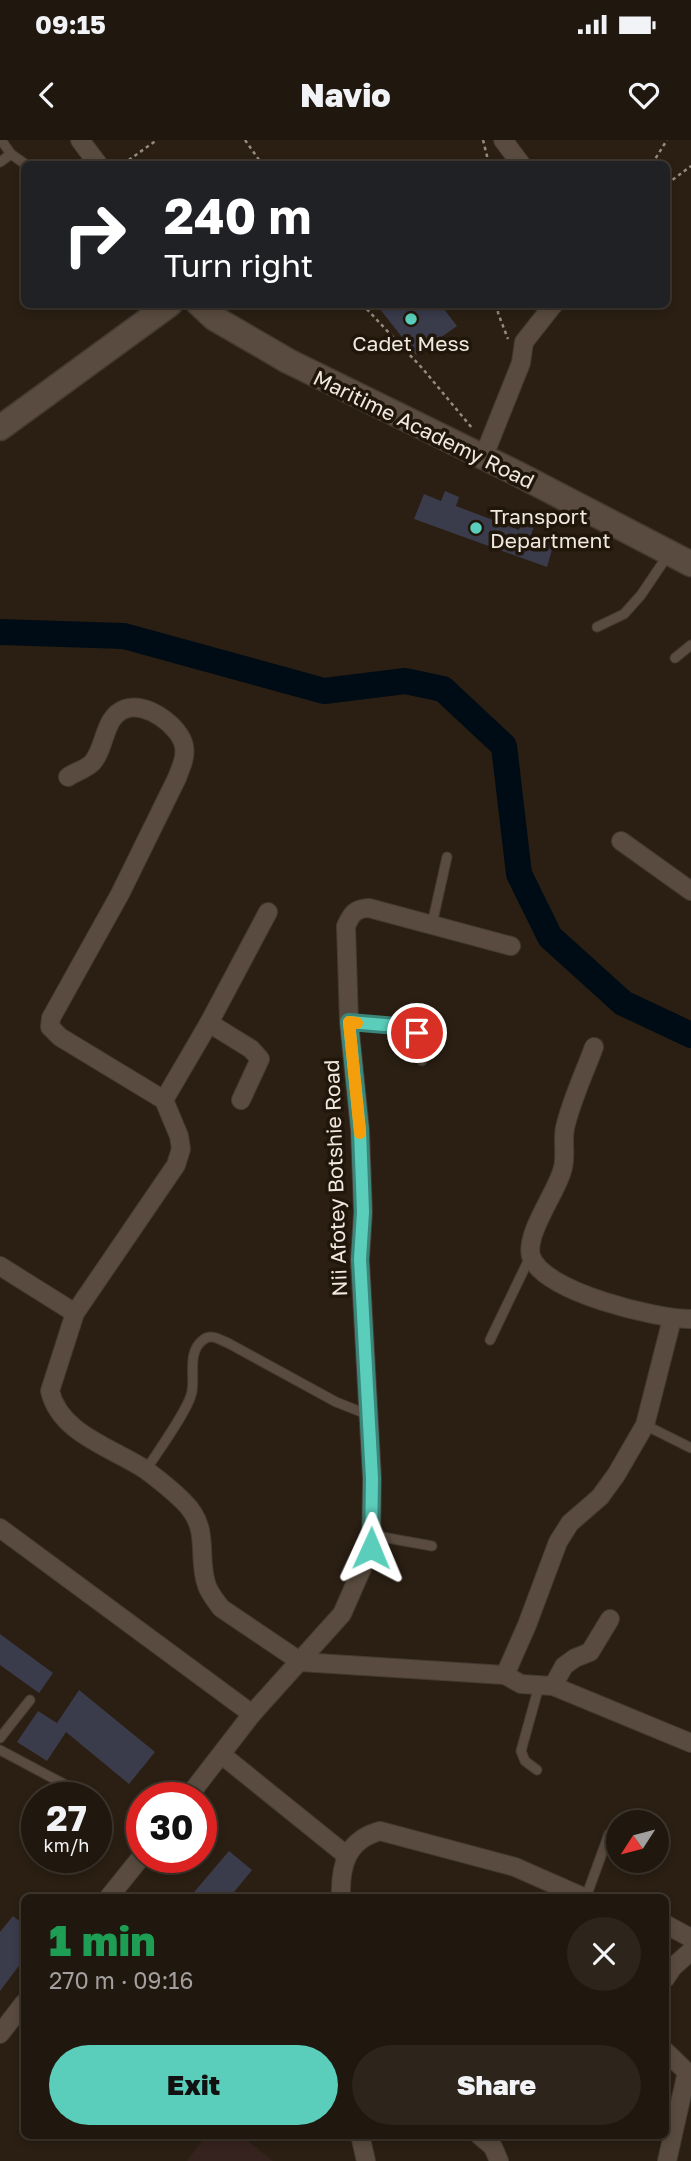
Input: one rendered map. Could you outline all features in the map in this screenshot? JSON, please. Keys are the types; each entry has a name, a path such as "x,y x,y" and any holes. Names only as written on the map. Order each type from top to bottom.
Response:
{"street":[{"path":"80,140 96,161"},
{"path":"503,140 519,161"},
{"path":"0,428 165,308"},
{"name":"Maritime Academy Road","path":"203,308 214,318 288,361 486,453 680,559"},
{"path":"486,453 519,369 528,335 551,308"},
{"path":"68,777 92,763 116,715 127,708 138,708 163,719 173,727 184,744 184,762 177,778 120,894 51,1018 50,1027 60,1037 164,1100 179,1136 181,1149 176,1165 75,1313 50,1391 53,1404 65,1421 146,1471 184,1501 203,1535 206,1583 221,1608 301,1662 505,1675 521,1684 546,1686 691,1743"},
{"path":"621,841 691,891"},
{"name":"Nii Afotey Botshie Road","path":"200,1782 252,1714 342,1614 371,1548 372,1478 360,1259 363,1212 360,1130 349,1022 346,926 351,914 357,909 369,908 511,946"},
{"path":"164,1100 209,1023 268,912"},
{"path":"209,1023 251,1049 260,1059 241,1100"},
{"path":"594,1047 565,1126 563,1171 531,1241 531,1255 545,1275 574,1290 638,1311 672,1319 691,1319"},
{"path":"0,1266 75,1313"},
{"path":"505,1675 558,1542 570,1523 600,1497 645,1425 672,1319"},
{"path":"0,1528 252,1714"},
{"path":"546,1686 564,1666 590,1652 610,1619"},
{"path":"222,1755 346,1855"},
{"path":"341,1894 346,1855 364,1835 380,1831 515,1867 574,1894"},
{"path":"111,1894 128,1873"},
{"path":"669,1926 691,1938"},
{"path":"669,1973 691,1951"},
{"path":"0,2034 21,2007"},
{"path":"667,2161 687,2072 669,2054"},
{"path":"361,2139 366,2161"},
{"path":"484,2139 493,2147 499,2161"}],"lane":[{"path":"1,140 11,154 21,161"},
{"path":"0,162 11,154"},
{"path":"597,627 624,614 680,559"},
{"path":"675,659 691,645"},
{"path":"432,924 447,857"},
{"path":"349,1022 409,1027 417,1033 422,1061"},
{"path":"490,1340 531,1255"},
{"path":"146,1471 192,1394 193,1358 201,1341 207,1338 228,1343 336,1402 369,1415"},
{"path":"645,1425 691,1448"},
{"path":"371,1535 432,1546"},
{"path":"537,1770 525,1761 521,1751 546,1686"},
{"path":"0,1738 30,1700"},
{"path":"0,1750 60,1782"},
{"path":"581,1894 606,1841"}],"path":[{"path":"127,161 157,140"},
{"path":"245,140 260,161"},
{"path":"482,140 488,161"},
{"path":"654,161 667,140"},
{"path":"670,182 691,166"},
{"path":"366,308 423,369 486,453"},
{"path":"498,308 519,369"}],"shaded area":[{"path":"203,2139 245,2139 273,2161 187,2161"}],"building":[{"name":"Cadet Mess","path":"379,308 443,308 457,326 416,355"},
{"name":"Transport Department","path":"445,491 459,497 456,506 519,530 521,523 534,526 531,535 554,543 547,567 414,519 424,494 441,501"},
{"path":"0,1634 53,1673 39,1693 0,1665"},
{"path":"79,1690 155,1752 131,1782 127,1782 66,1732 47,1761 17,1742 38,1711 57,1723"},
{"path":"229,1851 252,1870 232,1894 193,1894 210,1873 217,1873 217,1865"},
{"path":"13,1916 21,1923 21,1963 0,1991 0,1932"}],"waterway":[{"path":"0,632 124,636 324,691 405,681 443,689 504,746 519,874 550,937 623,1003 691,1035"}],"slow traffic":[{"path":"357,1023 349,1022 360,1133"}],"place":[{"name":"Cadet Mess","path":"411,319"},
{"name":"Transport Department","path":"476,528"}],"route":[{"path":"371,1548 372,1478 360,1259 363,1212 360,1130 349,1022 409,1027 417,1033"}]}
